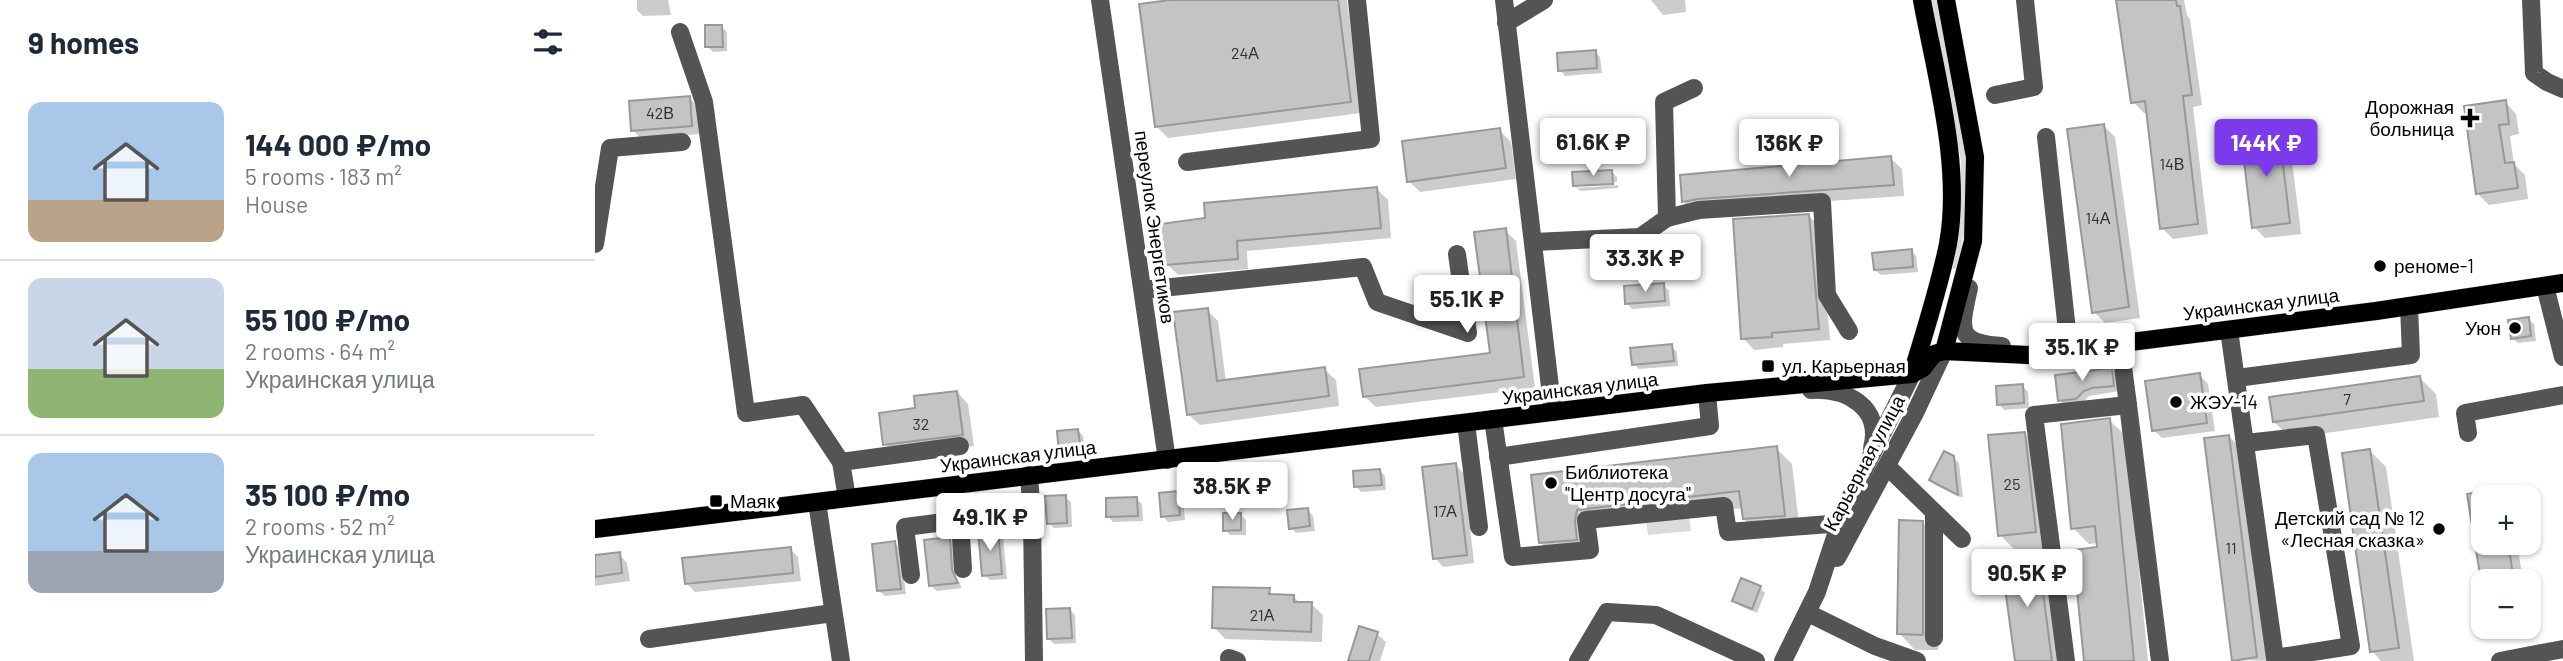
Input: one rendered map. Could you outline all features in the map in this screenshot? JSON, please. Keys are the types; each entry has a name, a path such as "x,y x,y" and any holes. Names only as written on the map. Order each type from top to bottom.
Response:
{"main road":[{"path":"1912,374 1948,242 1951,196 1951,163 1922,0"},
{"path":"1912,374 1923,368 1934,354 1944,351 1972,241 1975,157 1946,0"},
{"name":"Украинская улица","path":"1944,351 2028,355 2409,306 2554,284"},
{"name":"Украинская улица","path":"595,529 1712,393 1912,374"}],"street":[{"name":"переулок Энергетиков","path":"1100,0 1167,460"},
{"path":"1187,162 1371,139 1357,0"},
{"path":"1504,0 1553,412"},
{"path":"1506,23 1544,0"},
{"path":"1995,95 2034,86 2025,0"},
{"path":"2531,0 2534,73 2563,89"},
{"path":"680,32 704,102 746,413 803,405 841,461 847,498"},
{"path":"1667,218 1664,102 1694,88"},
{"path":"1972,241 1972,272 1962,317 1966,335 1979,344 2067,350 2046,137"},
{"path":"595,244 610,148 683,142"},
{"path":"1534,242 1640,237 1667,218 1699,210 1822,202 1827,295 1849,331"},
{"path":"1143,290 1363,267 1377,302 1468,333 1457,254"},
{"path":"2554,284 2563,357"},
{"path":"2237,377 2411,355 2409,306"},
{"path":"2229,330 2275,658 2351,646 2316,435 2246,443"},
{"path":"2120,344 2160,661"},
{"name":"Карьерная улица","path":"1817,592 1863,513 1944,351"},
{"name":"Карьерная улица","path":"1783,661 1817,592 1844,510 1912,374"},
{"path":"1498,457 1710,426 1712,393 1761,394 1828,389 1849,396 1865,409 1871,422 1874,442 1870,459"},
{"path":"2468,433 2465,414 2563,395"},
{"path":"2066,661 2034,415 2128,405"},
{"path":"1493,419 1513,557 1590,550 1586,520 1724,506 1728,532 1830,524"},
{"path":"1466,423 1479,527"},
{"path":"841,461 960,446"},
{"path":"1892,471 1962,538"},
{"path":"1029,475 1034,661"},
{"path":"817,502 841,661"},
{"path":"1934,512 1934,638"},
{"path":"911,575 905,527 960,520 1032,517"},
{"path":"960,520 964,569"},
{"path":"1578,661 1607,612 1656,615 1756,661"},
{"path":"649,639 833,613"},
{"path":"1808,613 1875,653 1917,661"},
{"path":"2500,661 2563,649"}],"shaded area":[{"path":"1931,0 1937,0 1967,160 1964,232 1957,269 1951,268 1960,195 1961,161"},
{"path":"1689,515 1691,531 1648,535 1646,520"}],"building":[{"path":"1170,0 1338,0 1351,102 1155,127 1139,4"},
{"path":"2116,0 2176,0 2177,6 2180,6 2192,95 2183,96 2198,224 2160,229 2145,101 2131,103"},
{"path":"705,25 722,25 723,47 705,47"},
{"path":"1596,50 1597,68 1558,71 1557,53"},
{"path":"690,96 692,126 631,131 629,101"},
{"path":"2506,100 2509,124 2499,125 2505,163 2514,162 2518,188 2476,194 2464,106"},
{"path":"2104,124 2129,307 2092,313 2067,129"},
{"path":"1500,128 1506,168 1407,182 1402,141"},
{"path":"2279,131 2290,223 2252,228 2241,136"},
{"path":"1891,156 1894,185 1682,202 1680,175"},
{"path":"1612,170 1613,184 1573,186 1572,172"},
{"path":"1377,187 1381,228 1237,241 1238,259 1165,265 1160,224 1205,218 1204,203"},
{"path":"1809,214 1819,329 1741,339 1733,219"},
{"path":"1506,228 1524,377 1363,397 1359,369 1490,353 1474,232"},
{"path":"1912,249 1913,267 1874,270 1872,253"},
{"path":"1664,283 1665,301 1625,304 1624,286"},
{"path":"1208,308 1217,381 1325,367 1329,396 1187,415 1173,312"},
{"path":"2529,317 2531,336 2511,339 2508,320"},
{"path":"1672,344 1674,361 1632,365 1630,348"},
{"path":"2112,368 2114,386 2092,388 2076,399 2058,401 2055,375"},
{"name":"ЖЭУ-14","path":"2200,373 2207,423 2152,431 2145,381"},
{"path":"2420,376 2424,401 2273,422 2269,397"},
{"path":"2023,384 2024,403 1997,405 1996,386"},
{"path":"957,391 963,435 883,445 879,413 915,408 914,396"},
{"path":"2110,418 2134,661 2084,661 2073,550 2097,547 2095,526 2071,529 2061,424"},
{"path":"1078,429 1081,450 1059,453 1057,431"},
{"path":"2025,432 2036,532 1998,536 1988,435"},
{"path":"2229,435 2257,657 2232,661 2204,438"},
{"path":"1777,446 1785,516 1743,519 1739,491 1577,510 1577,540 1539,543 1531,475"},
{"path":"2370,449 2399,648 2370,652 2342,453"},
{"path":"1944,451 1954,456 1958,495 1929,480"},
{"path":"1456,463 1467,555 1433,559 1422,467"},
{"path":"1380,469 1382,485 1354,487 1353,471"},
{"path":"1178,491 1180,515 1161,517 1159,493"},
{"path":"2471,493 2471,519 2467,494"},
{"path":"1066,495 1067,523 1047,524 1045,496"},
{"path":"1137,497 1138,516 1106,517 1106,498"},
{"path":"1308,508 1310,526 1289,529 1287,510"},
{"path":"1223,513 1241,513 1241,530 1223,531"},
{"path":"1899,520 1923,521 1923,635 1897,634"},
{"path":"998,530 1002,574 982,576 978,531"},
{"path":"950,537 952,570 958,583 929,586 924,540"},
{"path":"895,541 901,589 877,591 872,544"},
{"path":"791,547 793,573 685,584 682,558"},
{"path":"620,552 622,573 595,577 595,555"},
{"path":"2038,554 2052,661 2015,661 2001,559"},
{"path":"2477,555 2510,555 2512,569 2479,569"},
{"path":"1741,578 1761,586 1752,609 1732,601"},
{"path":"1213,587 1270,588 1269,594 1294,595 1294,602 1312,602 1311,632 1212,628"},
{"path":"1070,608 1072,638 1047,639 1046,609"},
{"path":"1359,626 1378,632 1369,661 1348,661"}],"place":[{"name":"Дорожная больница","path":"2470,118"},
{"name":"реноме-1","path":"2380,266"},
{"name":"Уюн","path":"2515,328"},
{"name":"ул. Карьерная","path":"1768,366"},
{"name":"ЖЭУ-14","path":"2176,402"},
{"name":"Библиотека \"Центр досуга\"","path":"1551,483"},
{"name":"Маяк","path":"716,501"},
{"name":"Детский сад № 12 «Лесная сказка»","path":"2439,529"}]}
